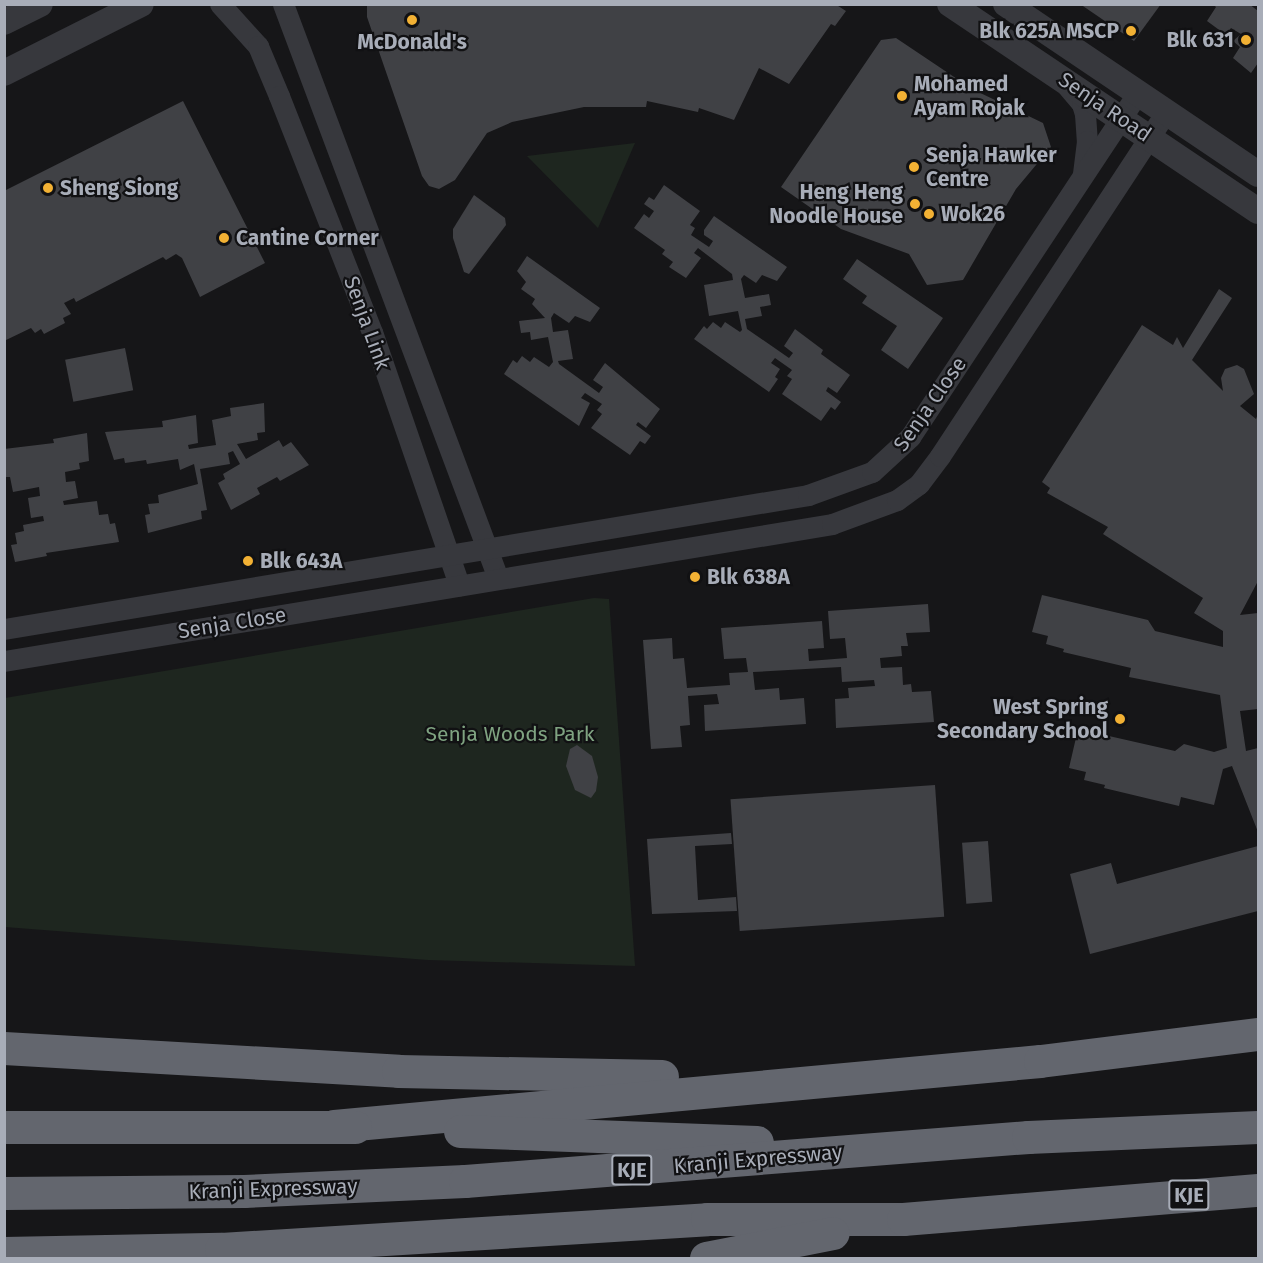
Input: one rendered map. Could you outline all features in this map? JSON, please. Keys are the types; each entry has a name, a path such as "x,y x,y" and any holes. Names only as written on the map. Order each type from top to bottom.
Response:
{"highway":[{"path":"333,1126 816,1079 1040,1061 1258,1034"},
{"path":"4,1047 398,1071 816,1079"},
{"path":"4,1127 333,1126 890,1147"},
{"name":"Kranji Expressway","path":"4,1193 244,1191 465,1181 890,1147 1258,1127"},
{"name":"KJE","path":"4,1253 220,1249 707,1219 903,1219 1119,1199 1258,1190"},
{"path":"706,1258 903,1219"}],"street":[{"path":"4,22 40,4"},
{"path":"4,73 141,4"},
{"name":"Senja Link","path":"220,4 258,46 368,321 451,555"},
{"name":"Senja Link","path":"283,4 490,549"},
{"name":"Senja Road","path":"950,4 1258,211"},
{"name":"Senja Road","path":"1006,4 1258,174"},
{"path":"1055,74 1076,94 1085,114 1087,141 1083,178"},
{"name":"Senja Close","path":"4,629 808,495 872,472 910,437 1138,93"},
{"name":"Senja Close","path":"4,660 832,524 897,500 919,484 940,456 1166,112"},
{"path":"490,549 498,578"},
{"path":"451,555 459,585"}],"green space":[{"path":"635,143 598,228 527,156"},
{"name":"Senja Woods Park","path":"594,598 609,599 635,966 428,960 5,927 5,698"}],"building":[{"path":"367,4 835,4 846,11 835,26 831,24 789,84 759,68 734,120 699,108 698,112 647,101 646,107 584,107 512,122 487,133 455,180 439,189 429,186 422,176 367,17"},
{"name":"Blk 625A MSCP","path":"1080,4 1161,4 1134,41"},
{"name":"Blk 631","path":"1213,4 1249,4 1258,11 1258,63 1251,73 1233,58 1240,47 1233,41 1241,34 1231,28 1226,35 1207,21 1216,7"},
{"name":"Senja Hawker Centre","path":"896,38 972,89 1043,123 1051,147 1016,189 963,280 927,285 909,254 841,229 781,187 881,40"},
{"path":"183,101 265,263 200,297 182,258 176,254 166,260 163,257 76,302 74,298 64,303 71,314 63,318 65,323 44,334 41,329 35,333 31,328 4,341 4,191"},
{"path":"664,185 700,211 690,225 695,228 691,235 709,247 713,241 704,235 704,230 714,216 787,267 777,281 762,275 756,283 744,275 741,279 745,298 769,294 771,305 760,307 762,316 745,319 747,329 789,358 793,353 784,346 795,329 823,350 821,354 850,375 837,393 828,387 826,391 841,402 835,410 831,407 821,421 782,394 792,379 787,376 792,370 775,358 771,363 780,369 775,377 778,379 769,392 694,339 704,326 707,329 713,322 721,328 725,322 740,332 742,330 738,311 709,316 704,285 733,280 732,274 698,248 694,253 701,258 686,278 669,267 673,262 662,254 665,250 634,228 644,214 649,218 654,211 644,204 649,197 654,200"},
{"path":"474,195 505,218 506,225 469,274 464,272 453,238 453,229"},
{"path":"527,256 600,308 590,322 575,316 569,323 554,313 551,318 553,332 568,330 573,359 558,361 559,364 599,393 603,387 593,380 605,363 660,409 646,428 638,422 636,425 651,436 645,444 640,441 630,455 591,428 602,414 597,410 602,404 585,393 581,398 590,403 579,426 504,374 513,360 517,363 522,356 530,362 534,357 549,367 553,362 548,337 531,340 530,332 521,333 519,321 545,318 532,304 535,299 521,289 526,282 517,271"},
{"path":"857,259 943,318 908,369 881,350 897,326 862,303 867,296 843,279"},
{"path":"1219,289 1232,298 1192,360 1223,391 1221,378 1225,369 1237,365 1244,369 1254,394 1240,406 1256,419 1258,414 1258,581 1240,615 1258,613 1258,709 1240,711 1246,751 1258,748 1258,832 1232,766 1223,769 1214,805 1181,797 1179,806 1104,788 1105,785 1084,780 1086,772 1069,768 1078,729 1175,751 1184,744 1214,752 1227,748 1220,695 1129,677 1131,668 1063,652 1064,649 1046,644 1048,636 1032,632 1042,595 1148,620 1155,631 1223,647 1223,631 1194,613 1203,598 1103,534 1108,527 1047,493 1050,488 1042,482 1142,325 1173,345 1177,337 1183,348"},
{"path":"125,348 133,390 73,402 65,360"},
{"path":"264,403 265,432 257,433 258,440 237,444 246,459 279,440 283,447 291,442 309,465 280,481 277,477 257,488 260,494 231,510 218,483 225,479 223,474 240,464 233,451 228,453 230,464 200,469 207,510 201,511 202,519 148,533 145,515 150,514 148,504 159,503 158,495 198,484 194,464 180,470 178,459 147,464 146,460 125,463 124,458 114,460 105,432 163,427 162,421 196,415 198,443 188,445 189,449 216,445 212,420 231,416 230,408"},
{"path":"87,433 89,461 79,463 80,469 65,472 66,482 75,481 78,498 63,501 64,505 97,501 99,515 108,514 110,524 115,523 119,542 46,553 47,556 15,562 11,545 17,544 15,533 24,531 23,525 44,521 43,516 31,518 28,498 40,496 39,487 13,492 10,477 6,477 4,449 54,443 53,439"},
{"path":"928,604 930,632 906,633 908,646 901,646 902,656 880,658 881,668 902,667 903,685 911,684 912,692 931,691 934,722 836,728 835,699 849,698 848,688 875,686 874,680 842,682 841,667 753,672 755,690 779,688 780,700 804,698 806,724 705,731 704,705 719,704 717,694 688,696 690,725 680,726 682,747 651,749 643,640 672,638 673,659 684,658 687,688 730,685 729,673 748,672 746,658 724,659 721,628 822,621 824,648 808,649 809,661 847,658 845,638 830,639 828,611"},
{"path":"577,745 592,756 598,777 596,791 591,798 575,790 566,766 570,749"},
{"path":"935,785 944,917 740,931 730,799"},
{"path":"731,833 732,844 695,846 698,900 736,897 737,911 652,914 647,839"},
{"path":"988,841 992,902 966,904 962,843"},
{"path":"1258,846 1258,911 1090,954 1070,874 1111,863 1117,884"}],"place":[{"name":"McDonald's","path":"412,20"},
{"name":"Blk 625A MSCP","path":"1131,31"},
{"name":"Blk 631","path":"1246,40"},
{"name":"Mohamed Ayam Rojak","path":"902,96"},
{"name":"Senja Hawker Centre","path":"914,167"},
{"name":"Sheng Siong","path":"48,188"},
{"name":"Heng Heng Noodle House","path":"915,204"},
{"name":"Wok26","path":"929,214"},
{"name":"Cantine Corner","path":"224,238"},
{"name":"Blk 643A","path":"248,561"},
{"name":"Blk 638A","path":"695,577"},
{"name":"West Spring Secondary School","path":"1120,719"}]}
